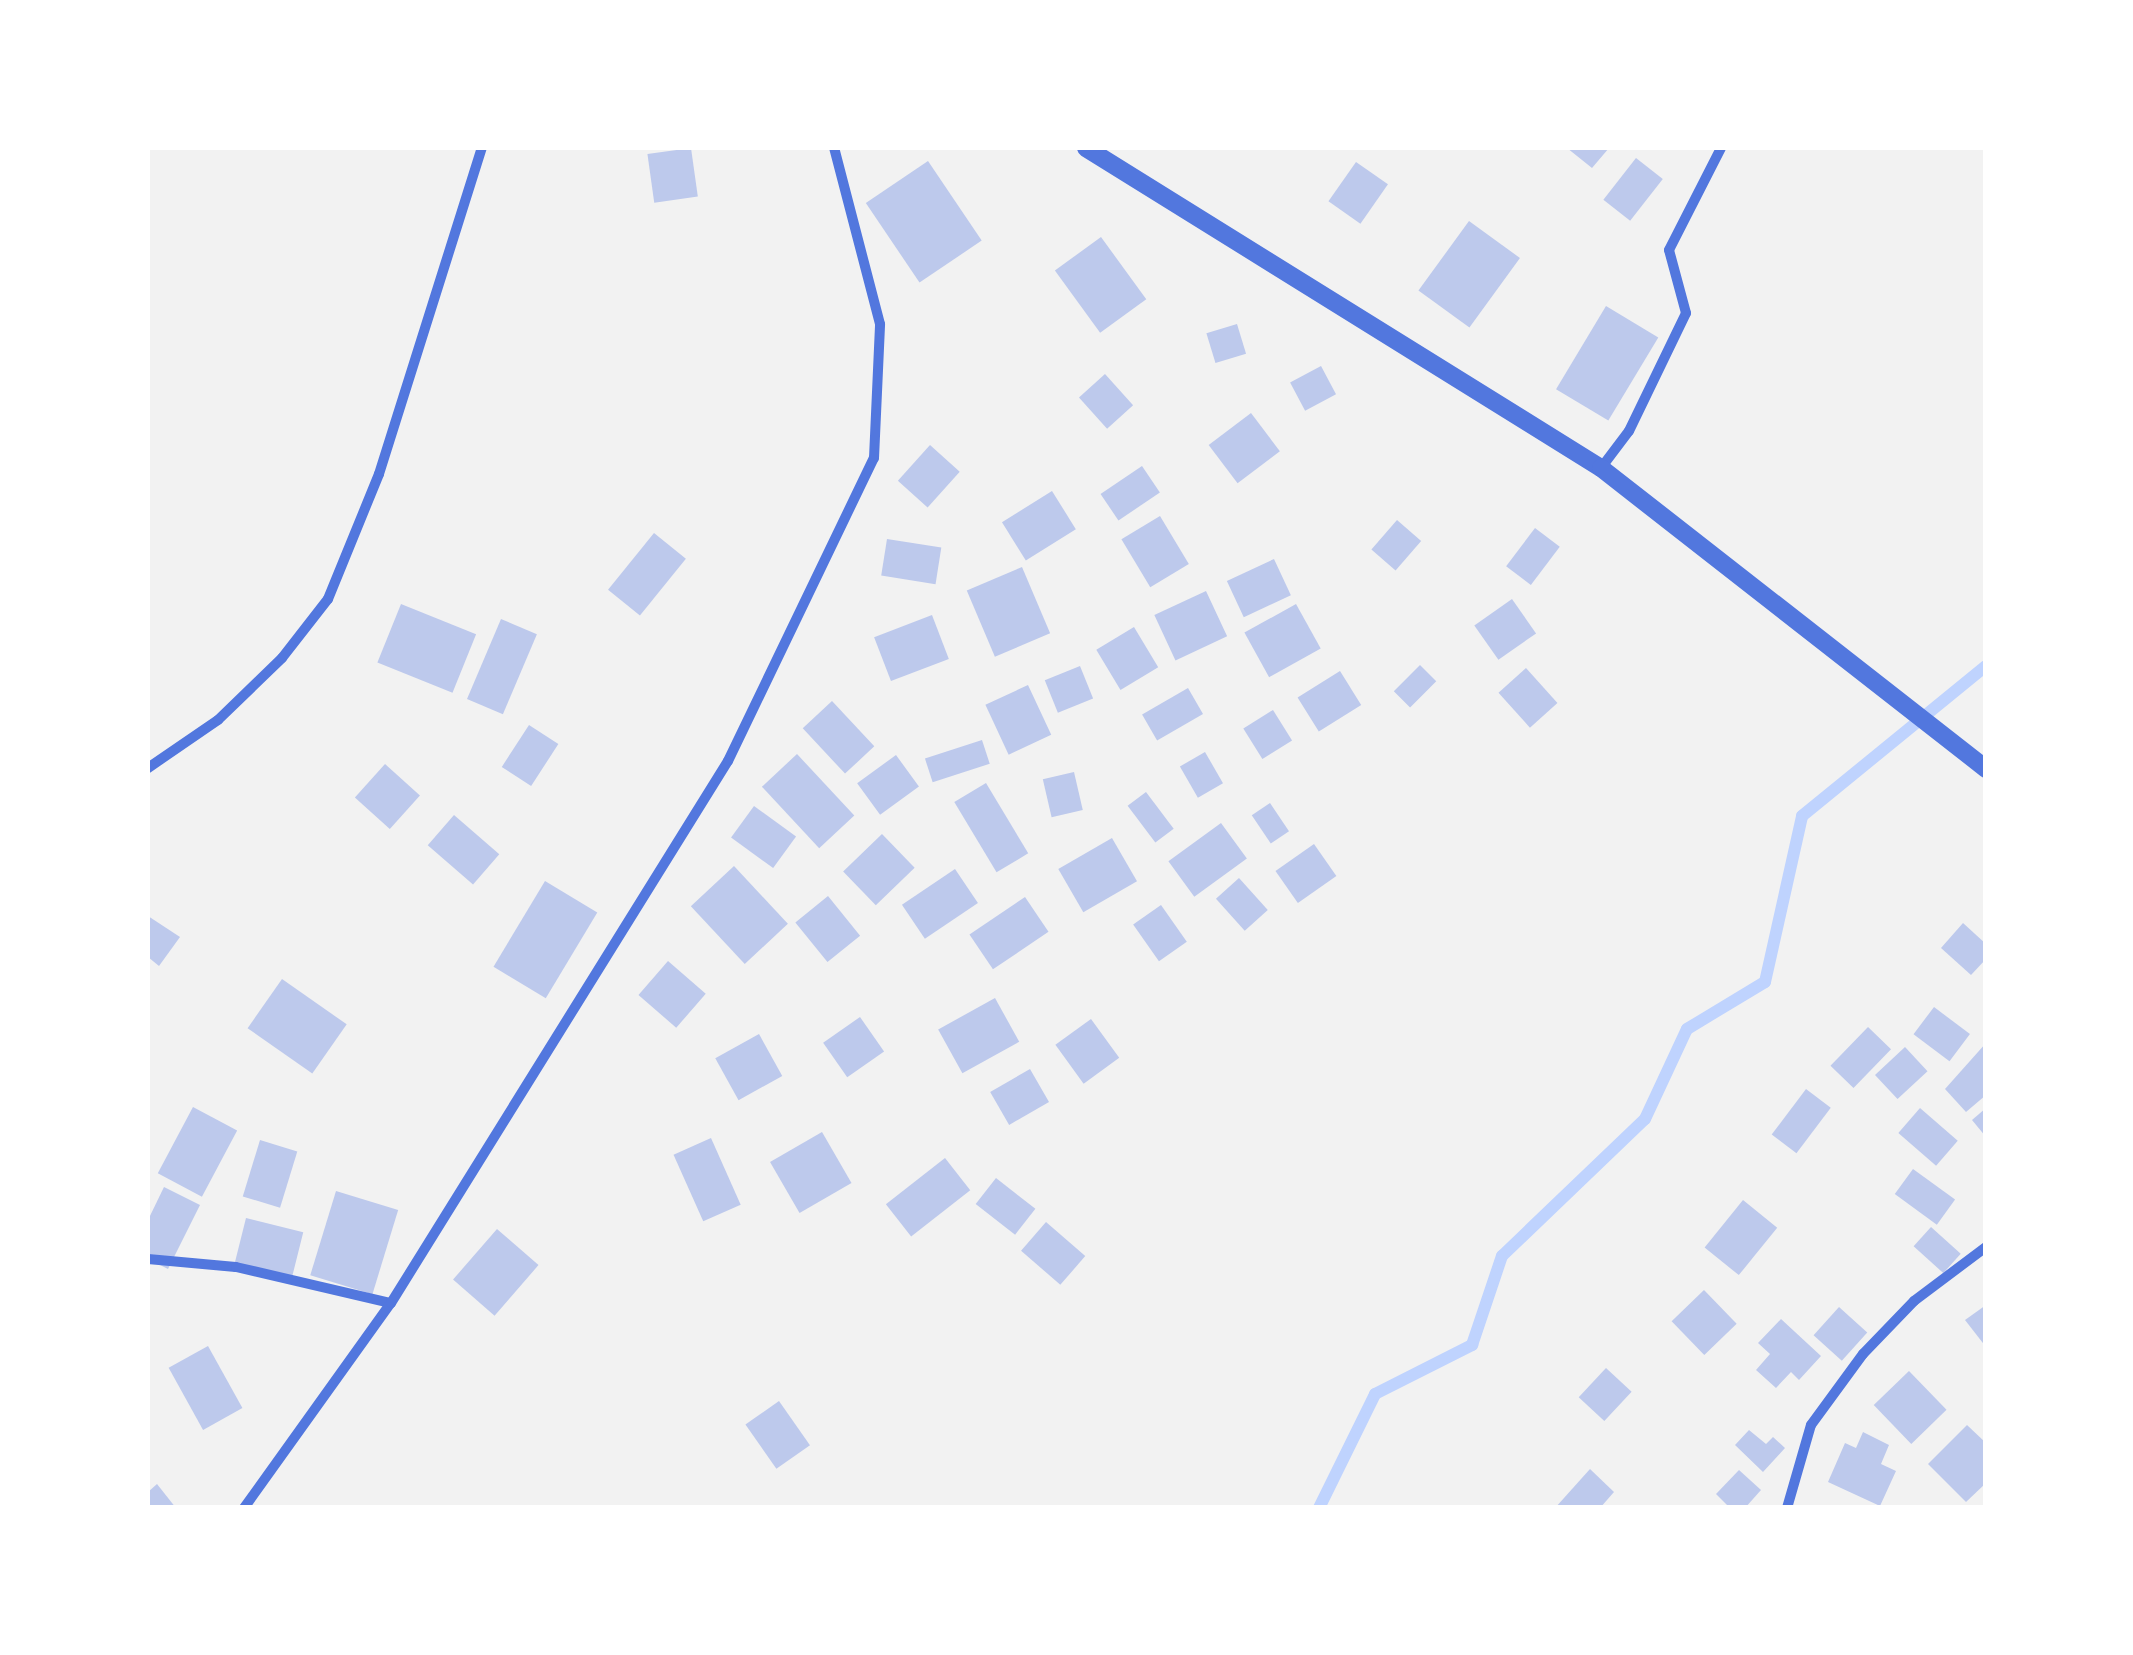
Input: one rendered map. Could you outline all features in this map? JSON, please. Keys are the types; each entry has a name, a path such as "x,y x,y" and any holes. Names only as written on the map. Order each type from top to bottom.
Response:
{"street":[{"path":"148,768 218,720 282,658 328,599 379,474 482,148"},
{"path":"244,1508 392,1304 728,761 874,458 880,324 834,148"},
{"path":"1086,148 1601,468 1986,769"},
{"path":"1601,468 1629,431 1686,313 1688,304 1669,250 1721,148"},
{"path":"1787,1508 1811,1425 1863,1354 1914,1301 1986,1246"},
{"path":"148,1259 236,1266 392,1304"}],"building":[{"path":"691,148 698,197 654,203 647,154"},
{"path":"1567,148 1609,148 1592,168"},
{"path":"1636,158 1663,179 1630,221 1603,200"},
{"path":"928,161 982,241 920,283 866,203"},
{"path":"1356,162 1388,184 1360,224 1328,201"},
{"path":"1469,221 1520,258 1469,328 1418,291"},
{"path":"1101,237 1146,299 1100,333 1055,271"},
{"path":"1606,306 1658,337 1608,421 1556,389"},
{"path":"1237,324 1246,354 1215,363 1206,333"},
{"path":"1321,366 1336,394 1305,411 1290,382"},
{"path":"1105,374 1133,405 1107,429 1079,397"},
{"path":"1251,413 1280,451 1238,483 1209,445"},
{"path":"930,445 960,472 928,507 898,481"},
{"path":"1142,466 1160,493 1118,520 1101,494"},
{"path":"1052,491 1076,529 1026,560 1002,522"},
{"path":"1160,516 1189,564 1150,587 1121,539"},
{"path":"1397,520 1421,541 1396,570 1371,549"},
{"path":"1535,528 1560,547 1531,585 1506,566"},
{"path":"654,533 686,559 640,616 608,590"},
{"path":"887,539 941,548 936,584 881,576"},
{"path":"1274,559 1291,595 1244,617 1227,581"},
{"path":"1022,567 1050,633 995,657 967,590"},
{"path":"1206,591 1227,636 1175,660 1154,615"},
{"path":"1512,599 1536,633 1498,660 1474,625"},
{"path":"401,604 476,634 453,693 377,662"},
{"path":"1296,604 1321,649 1269,677 1244,633"},
{"path":"932,615 949,659 891,681 874,637"},
{"path":"501,619 537,634 503,714 467,699"},
{"path":"1134,627 1158,667 1120,690 1096,650"},
{"path":"1420,665 1436,681 1410,707 1394,691"},
{"path":"1080,666 1093,698 1058,713 1045,680"},
{"path":"1526,668 1557,703 1530,728 1499,693"},
{"path":"1340,671 1361,705 1319,731 1298,697"},
{"path":"1028,685 1051,735 1009,755 985,705"},
{"path":"1188,688 1203,714 1157,740 1142,714"},
{"path":"832,701 874,746 845,774 803,728"},
{"path":"1273,710 1292,741 1262,759 1243,729"},
{"path":"529,725 558,744 531,786 502,767"},
{"path":"982,740 990,764 933,782 925,759"},
{"path":"1205,752 1223,783 1198,798 1180,766"},
{"path":"797,754 854,815 819,848 762,787"},
{"path":"896,755 919,787 880,815 857,783"},
{"path":"385,764 420,795 390,829 355,797"},
{"path":"1074,772 1083,810 1052,817 1043,779"},
{"path":"986,783 1028,853 997,872 954,802"},
{"path":"1146,792 1174,829 1155,843 1128,806"},
{"path":"1270,803 1289,831 1271,843 1252,815"},
{"path":"754,806 796,837 773,868 731,838"},
{"path":"454,815 499,854 473,885 428,845"},
{"path":"1221,823 1247,859 1194,897 1168,861"},
{"path":"882,834 915,868 876,905 843,872"},
{"path":"1112,838 1137,881 1083,912 1058,869"},
{"path":"1314,844 1336,876 1298,903 1275,871"},
{"path":"734,866 788,924 745,964 691,906"},
{"path":"955,869 978,903 925,939 902,905"},
{"path":"1239,878 1268,910 1245,931 1216,899"},
{"path":"545,881 597,912 546,998 493,967"},
{"path":"828,896 860,936 827,962 795,922"},
{"path":"1025,897 1048,932 993,969 969,934"},
{"path":"1161,905 1187,942 1159,961 1133,925"},
{"path":"148,916 180,937 159,966 148,957"},
{"path":"1963,923 1986,944 1986,959 1971,975 1941,948"},
{"path":"668,961 706,994 676,1028 638,995"},
{"path":"282,979 347,1024 312,1073 248,1028"},
{"path":"995,998 1019,1042 962,1073 938,1030"},
{"path":"1934,1007 1970,1034 1949,1061 1914,1034"},
{"path":"860,1017 884,1051 847,1077 823,1043"},
{"path":"1091,1019 1119,1058 1084,1084 1055,1045"},
{"path":"1868,1027 1891,1049 1854,1088 1830,1066"},
{"path":"759,1034 782,1076 739,1100 715,1058"},
{"path":"1986,1043 1986,1095 1966,1112 1945,1089"},
{"path":"1905,1047 1928,1071 1898,1099 1875,1075"},
{"path":"1030,1069 1049,1102 1009,1125 990,1092"},
{"path":"1806,1089 1831,1108 1796,1153 1772,1135"},
{"path":"193,1107 237,1130 202,1197 158,1173"},
{"path":"1920,1108 1958,1141 1936,1166 1898,1133"},
{"path":"1986,1108 1986,1137 1972,1120"},
{"path":"822,1132 852,1183 800,1213 770,1162"},
{"path":"711,1138 741,1205 703,1221 674,1155"},
{"path":"260,1140 297,1151 280,1208 243,1196"},
{"path":"945,1158 970,1190 911,1236 886,1204"},
{"path":"1913,1169 1955,1200 1937,1225 1895,1194"},
{"path":"996,1178 1035,1209 1015,1235 976,1204"},
{"path":"164,1187 200,1205 168,1269 148,1259 148,1220"},
{"path":"336,1191 398,1210 372,1294 310,1275"},
{"path":"1743,1200 1777,1228 1739,1275 1705,1247"},
{"path":"246,1218 303,1232 291,1280 234,1266"},
{"path":"1046,1222 1085,1256 1060,1285 1021,1251"},
{"path":"1931,1227 1961,1254 1943,1273 1914,1246"},
{"path":"497,1229 539,1265 495,1316 453,1280"},
{"path":"1704,1290 1737,1324 1704,1355 1672,1321"},
{"path":"1986,1305 1986,1347 1965,1320"},
{"path":"1839,1307 1867,1332 1842,1361 1814,1335"},
{"path":"1781,1319 1821,1356 1799,1380 1791,1372 1776,1388 1756,1370 1770,1354 1758,1343"},
{"path":"208,1346 242,1408 203,1430 169,1368"},
{"path":"1606,1368 1632,1392 1604,1421 1579,1397"},
{"path":"1909,1371 1947,1410 1911,1444 1874,1405"},
{"path":"779,1401 810,1445 776,1469 745,1425"},
{"path":"1967,1425 1986,1443 1986,1483 1966,1502 1928,1464"},
{"path":"1749,1430 1766,1444 1773,1437 1785,1448 1763,1472 1735,1445"},
{"path":"1863,1432 1889,1445 1881,1464 1896,1471 1880,1506 1828,1482 1845,1443 1856,1448"},
{"path":"1590,1469 1614,1492 1600,1508 1555,1508"},
{"path":"1739,1470 1761,1490 1745,1508 1730,1508 1716,1494"},
{"path":"157,1484 176,1508 148,1508 148,1492"}],"waterway":[{"path":"1319,1508 1375,1394 1472,1345 1502,1256 1645,1119 1687,1029 1765,982 1802,816 1986,666"}]}
